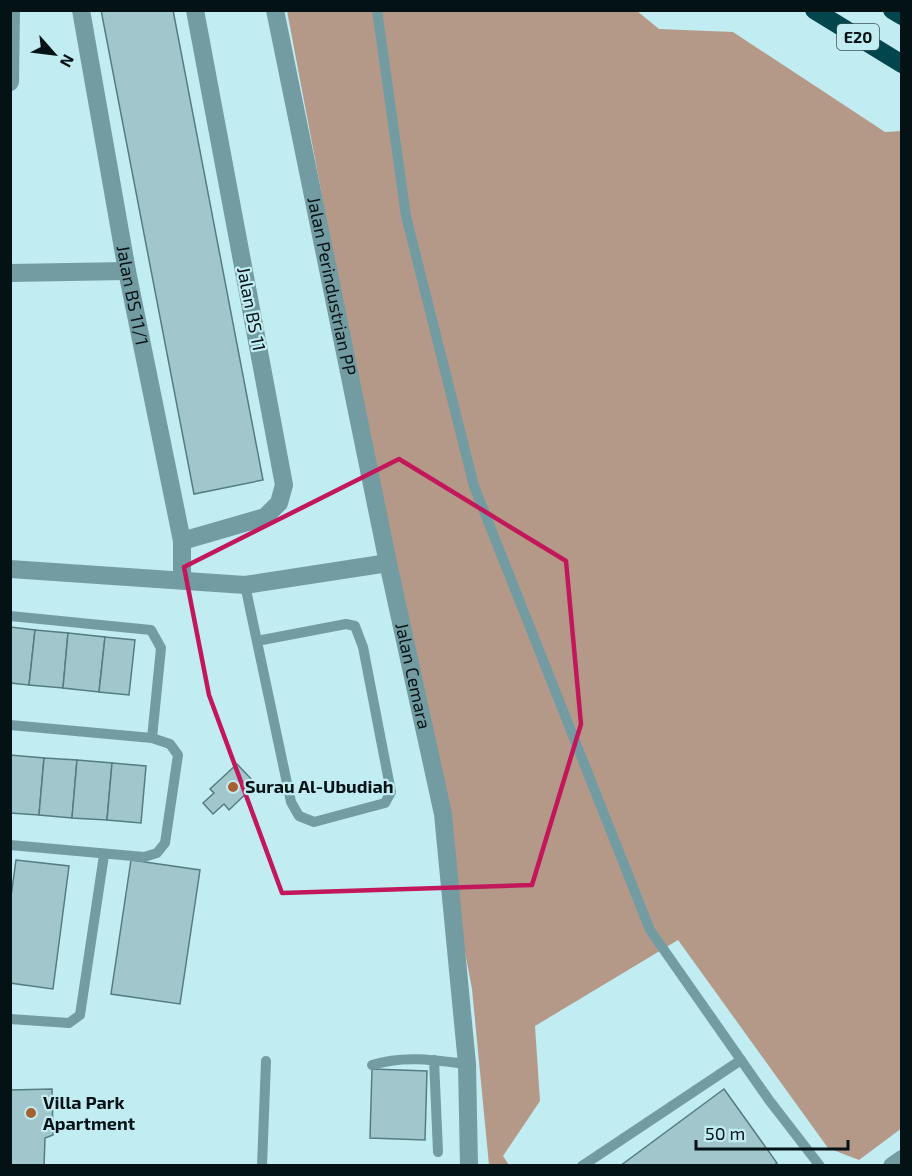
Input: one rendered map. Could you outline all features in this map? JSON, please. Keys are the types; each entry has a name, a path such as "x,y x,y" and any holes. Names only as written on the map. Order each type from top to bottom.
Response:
{"highway":[{"name":"E20","path":"814,10 902,64"},
{"name":"E20","path":"892,10 902,16"}],"street":[{"path":"10,82 11,10"},
{"name":"Jalan BS 11/1","path":"81,10 127,270 182,541 182,580"},
{"name":"Jalan BS 11","path":"182,541 265,517 279,503 284,485 195,10"},
{"name":"Jalan Perindustrian PP","path":"275,10 388,563"},
{"path":"10,273 127,270"},
{"path":"10,569 245,585 388,563"},
{"name":"Jalan Cemara","path":"388,563 443,814 467,1064 469,1166"},
{"path":"892,1166 902,1159"}],"lane":[{"path":"377,10 406,216 474,486 650,930 741,1060 820,1166"},
{"path":"245,585 291,802 299,816 314,822 385,803 391,792 363,647 355,626 346,624 257,641"},
{"path":"10,616 151,630 161,648 152,738"},
{"path":"10,725 152,738 170,744 178,755 165,843 157,853 144,857 104,855 10,845"},
{"path":"10,1019 69,1023 80,1015 104,855"},
{"path":"372,1065 390,1059 434,1060 467,1064"},
{"path":"434,1060 438,1152"},
{"path":"582,1166 741,1060"},
{"path":"261,1166 266,1061"}],"highlighted area":[{"path":"399,459 566,561 581,724 532,885 282,893 209,695 184,567"}],"shaded area":[{"path":"287,11 637,11 659,29 733,32 885,132 901,131 902,1128 859,1160 828,1148 678,940 535,1026 540,1101 503,1156 509,1165 489,1165 472,989"}],"building":[{"path":"101,10 173,10 263,480 194,494"},
{"path":"10,627 35,630 29,685 10,683"},
{"path":"35,630 68,633 63,688 29,685"},
{"path":"68,633 105,637 99,692 63,688"},
{"path":"105,637 135,640 129,695 99,692"},
{"path":"10,755 44,758 39,815 10,813"},
{"path":"44,758 77,760 72,818 39,815"},
{"path":"77,760 112,763 107,820 72,818"},
{"path":"112,763 146,766 141,823 107,820"},
{"name":"Surau Al-Ubudiah","path":"237,764 256,784 229,810 224,804 213,814 203,803 214,793 210,789"},
{"path":"16,860 69,866 53,989 10,983 10,904"},
{"path":"131,860 200,870 180,1004 111,994"},
{"path":"372,1069 427,1071 425,1140 370,1138"},
{"name":"Villa Park Apartment","path":"52,1089 53,1135 45,1138 44,1166 10,1166 10,1090"},
{"path":"724,1089 777,1163 773,1166 620,1166"}],"place":[{"name":"Surau Al-Ubudiah","path":"233,787"},
{"name":"Villa Park Apartment","path":"31,1113"}]}
